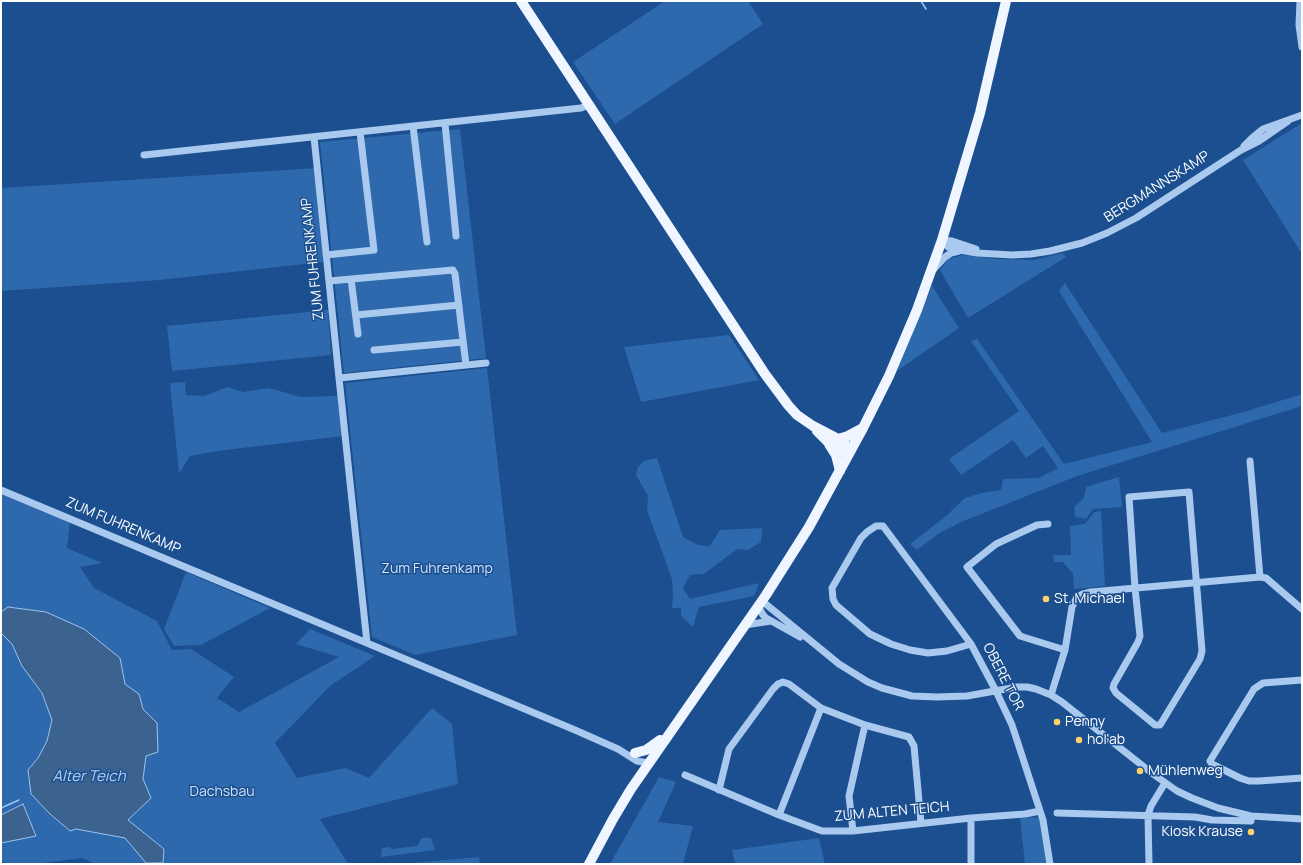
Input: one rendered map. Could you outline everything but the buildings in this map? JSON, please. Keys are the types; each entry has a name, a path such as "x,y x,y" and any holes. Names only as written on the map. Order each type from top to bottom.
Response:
{"main road":[{"path":"521,1 765,374 797,415 833,440 843,451 850,452"},
{"path":"589,864 613,818 648,763 760,604 809,527 863,428 889,376 917,310 942,240 980,112 1006,1"},
{"path":"833,440 848,436 863,428"},
{"path":"833,440 840,471"},
{"path":"635,753 650,748 668,734"}],"street":[{"path":"1300,1 1302,47"},
{"path":"144,155 581,108 589,104"},
{"name":"BERGMANNSKAMP","path":"942,240 948,247 961,251 1012,255 1031,254 1067,248 1107,233 1136,218 1241,150 1259,141 1288,121 1302,115"},
{"path":"445,123 456,236"},
{"path":"413,126 426,242"},
{"path":"326,255 374,250 360,132"},
{"name":"ZUM FUHRENKAMP","path":"314,137 367,643"},
{"name":"BERGMANNSKAMP","path":"942,240 952,241 990,253"},
{"name":"BERGMANNSKAMP","path":"931,273 945,256 961,251"},
{"path":"329,281 453,270 456,274 466,365"},
{"path":"351,279 358,334"},
{"path":"356,316 459,305"},
{"path":"374,350 463,342"},
{"path":"339,378 486,364"},
{"path":"1250,461 1260,577"},
{"name":"ZUM FUHRENKAMP","path":"1,490 618,749 637,761 648,763"},
{"path":"1189,492 1196,583 1202,651 1200,659 1160,726 1155,725 1116,693 1113,688 1140,636 1129,497 1189,492"},
{"path":"1048,524 1037,525 996,544 966,567 1020,636 1065,650"},
{"name":"OBERE TOR","path":"971,644 947,651 928,653 910,650 891,644 870,634 836,605 833,598 832,588 861,538 874,527 883,526 971,644 1012,725 1040,811 1049,851 1050,864"},
{"path":"1051,695 1065,650 1072,607 1077,597 1083,594 1091,592 1260,577 1266,578 1302,608"},
{"path":"760,604 762,615 812,643"},
{"path":"760,604 839,664 868,682 894,692 912,696 937,697 967,696 1027,687 1051,695 1062,702 1133,760 1165,783 1177,791 1204,804 1251,816 1302,819"},
{"path":"745,625 771,621"},
{"path":"1302,680 1263,683 1254,688 1210,761 1212,764 1249,781 1302,778"},
{"path":"719,790 729,749 778,684 783,682 789,684 821,708 865,725 909,737 914,746 921,823"},
{"path":"779,815 821,708"},
{"path":"853,831 849,796 865,725"},
{"name":"ZUM FUHRENKAMP","path":"618,749 643,756 648,763"},
{"name":"ZUM ALTEN TEICH","path":"684,775 779,815 822,831 853,831 971,818 1025,814 1040,811"},
{"path":"1149,864 1148,815 1151,806 1165,783"},
{"path":"1057,813 1195,817 1212,820 1251,822"},
{"path":"971,818 971,864"}],"green space":[{"path":"665,1 748,1 763,24 615,124 573,62"},
{"path":"1302,123 1302,254 1243,160"},
{"path":"460,129 486,358 344,373 320,142"},
{"path":"318,168 323,262 159,280 1,291 1,188"},
{"path":"1063,253 1066,257 968,318 940,270 948,259 963,255 996,259 1034,260"},
{"path":"1065,283 1162,433 1244,412 1302,394 1302,406 1077,476 961,522 938,534 917,550 910,544 946,516 965,498 1001,490 1003,479 1039,478 1058,468 1043,446 1026,458 1013,440 961,475 949,459 1019,411 971,341 977,339 1064,464 1152,442 1059,291"},
{"path":"932,286 959,328 897,371"},
{"path":"328,310 331,355 172,371 167,326"},
{"path":"729,335 759,380 641,402 624,347"},
{"name":"Zum Fuhrenkamp","path":"487,368 517,635 415,655 372,637 345,383"},
{"path":"185,382 186,395 204,396 227,387 243,392 269,388 301,397 337,396 343,436 217,451 190,456 179,474 170,383"},
{"path":"657,458 683,537 698,545 710,546 720,530 762,528 761,542 748,550 737,549 704,574 690,575 683,588 690,599 759,583 754,596 699,607 693,627 681,616 681,608 672,608 672,579 647,510 648,496 636,475 638,467 644,461"},
{"path":"1119,477 1122,507 1093,509 1086,519 1075,517 1074,507 1084,498 1086,487"},
{"name":"Dachsbau","path":"1,492 70,521 67,548 102,563 80,567 94,588 157,621 172,650 191,649 234,677 217,698 239,712 339,657 296,644 310,629 375,656 330,686 275,743 297,778 346,768 369,778 432,708 452,724 458,784 320,819 348,864 95,864 82,858 35,864 1,862 1,843 36,836 23,804 1,815 1,633 12,644 22,666 42,693 52,720 47,741 38,758 28,770 31,794 69,831 75,829 125,838 146,862 163,863 164,849 128,820 151,798 143,779 146,756 157,723 143,709 139,694 125,684 120,658 84,629 46,612 9,607 1,612"},
{"path":"1101,511 1105,586 1074,589 1073,574 1063,562 1054,562 1053,555 1071,555 1070,526 1085,524 1094,512"},
{"path":"186,572 270,608 201,645 174,646 164,629"},
{"path":"659,777 676,782 658,822 693,826 683,864 610,864"},
{"path":"1036,817 1043,820 1050,864 1025,864 1020,818"},
{"path":"422,838 431,838 435,850 381,857 382,848 389,847 392,849 417,846"},
{"path":"819,838 825,864 735,864 732,850"},
{"path":"479,857 480,864 402,864"}],"water":[{"name":"Alter Teich","path":"8,607 46,612 84,629 120,658 125,684 139,694 143,709 157,723 158,752 146,756 143,779 151,798 128,820 164,849 163,863 146,863 125,838 76,829 70,831 49,813 31,794 28,770 38,758 47,741 52,720 42,693 22,666 12,644 1,633 1,612"},
{"path":"23,804 36,836 1,843 1,815"}],"waterway":[{"path":"921,1 926,9"},
{"path":"1,808 19,800"}],"place":[{"name":"St. Michael","path":"1046,599"},
{"name":"Penny","path":"1057,722"},
{"name":"hol'ab","path":"1079,740"},
{"name":"Mühlenweg","path":"1140,771"},
{"name":"Kiosk Krause","path":"1251,832"}]}
